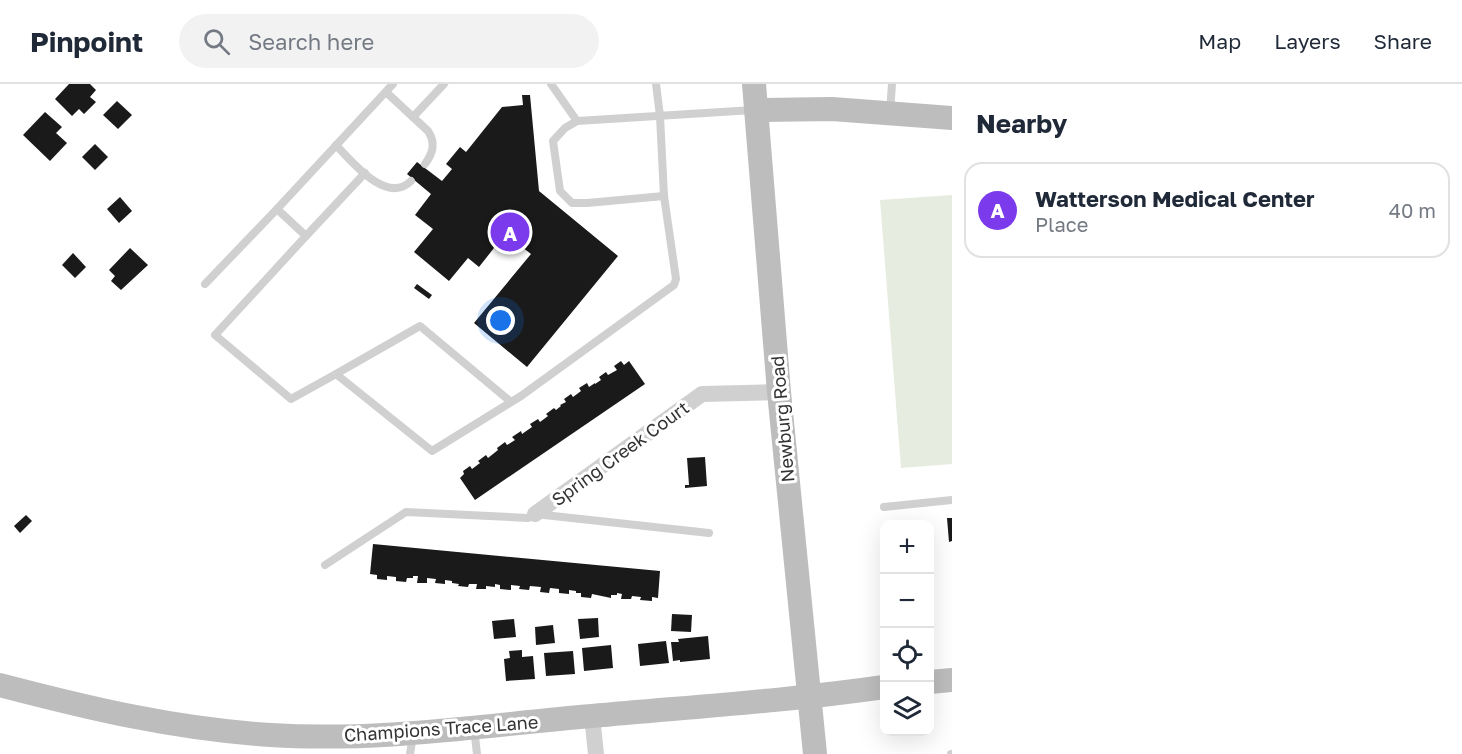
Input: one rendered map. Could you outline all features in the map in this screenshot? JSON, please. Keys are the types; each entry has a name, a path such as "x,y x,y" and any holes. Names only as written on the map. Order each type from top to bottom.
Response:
{"street":[{"name":"Newburg Road","path":"754,84 758,110 779,392 815,754"},
{"path":"758,110 832,108 952,118"},
{"name":"Spring Creek Court","path":"535,514 702,394 779,392"},
{"path":"934,682 952,680"},
{"name":"Champions Trace Lane","path":"0,686 107,712 195,728 411,743 474,728 757,703 880,688"},
{"path":"592,716 596,754"}],"lane":[{"path":"205,284 393,84"},
{"path":"413,117 444,84"},
{"path":"551,84 577,121"},
{"path":"336,374 432,451 512,402 674,285 676,279 664,196 657,84"},
{"path":"890,114 893,84"},
{"path":"386,92 428,131 433,139 433,149 425,164"},
{"path":"664,196 572,203 560,191 553,141 565,128 577,121 758,110"},
{"path":"336,145 365,173 390,189 399,188 411,181"},
{"path":"365,173 215,335 291,399 420,326 512,402"},
{"path":"277,209 306,236"},
{"path":"884,507 952,500"},
{"path":"325,565 406,512 528,518 535,514 709,533"},
{"path":"474,728 477,754"}],"shaded area":[{"path":"952,195 952,464 901,468 880,200"}],"building":[{"path":"69,84 90,84 96,90 90,97 96,102 84,114 79,109 72,116 55,99"},
{"path":"522,95 530,95 539,191 618,256 527,367 474,323 531,254 505,234 479,267 468,258 449,281 414,252 433,229 415,215 431,194 407,174 417,162 442,181 452,169 446,164 460,147 466,152 502,107 523,105"},
{"path":"117,101 132,115 118,129 103,115"},
{"path":"45,112 62,127 56,133 67,143 50,161 23,135"},
{"path":"95,144 108,157 95,170 82,157"},
{"path":"120,197 132,211 119,223 107,209"},
{"path":"130,248 148,265 121,290 111,281 115,276 109,270"},
{"path":"73,253 86,267 75,278 62,265"},
{"path":"417,284 432,295 429,299 414,288"},
{"path":"621,361 624,365 629,361 645,384 475,500 460,478 464,474 463,471 470,466 472,469 486,455 488,458 505,442 507,445 515,440 512,437 521,431 522,434 532,427 530,424 538,419 540,422 548,416 546,414 566,402 564,399 571,394 573,397 581,391 579,388 587,383 589,387 601,380 599,377 606,372 608,375 617,370 614,366"},
{"path":"705,457 707,486 685,488 685,485 689,485 687,458"},
{"path":"26,515 32,521 20,533 14,526"},
{"path":"947,518 952,518 952,541 949,542"},
{"path":"373,544 660,571 658,598 652,597 652,601 640,600 641,597 632,596 631,599 621,599 622,594 617,593 617,595 611,595 611,598 592,594 591,598 581,597 581,593 576,593 576,591 569,590 569,594 559,593 559,589 550,588 549,593 540,592 541,587 530,586 529,590 511,585 511,590 500,589 500,585 495,584 495,587 486,586 486,589 476,589 477,584 469,584 468,587 458,586 459,584 452,583 452,581 445,580 445,584 435,583 436,579 427,578 427,583 417,583 418,576 407,578 406,582 396,581 396,577 387,576 387,580 377,579 377,575 370,574"},
{"path":"672,614 692,615 691,632 671,631"},
{"path":"598,618 599,637 580,639 578,619"},
{"path":"514,619 516,637 494,639 492,621"},
{"path":"553,625 555,643 536,645 535,627"},
{"path":"708,636 710,659 673,661 671,642 679,642 678,639"},
{"path":"666,641 669,663 640,666 638,644"},
{"path":"611,645 613,668 584,671 582,648"},
{"path":"522,650 522,657 533,656 535,679 506,681 504,659 510,658 509,651"},
{"path":"573,651 575,674 546,676 544,653"}],"place":[{"name":"Watterson Medical Center","path":"510,232"}]}
